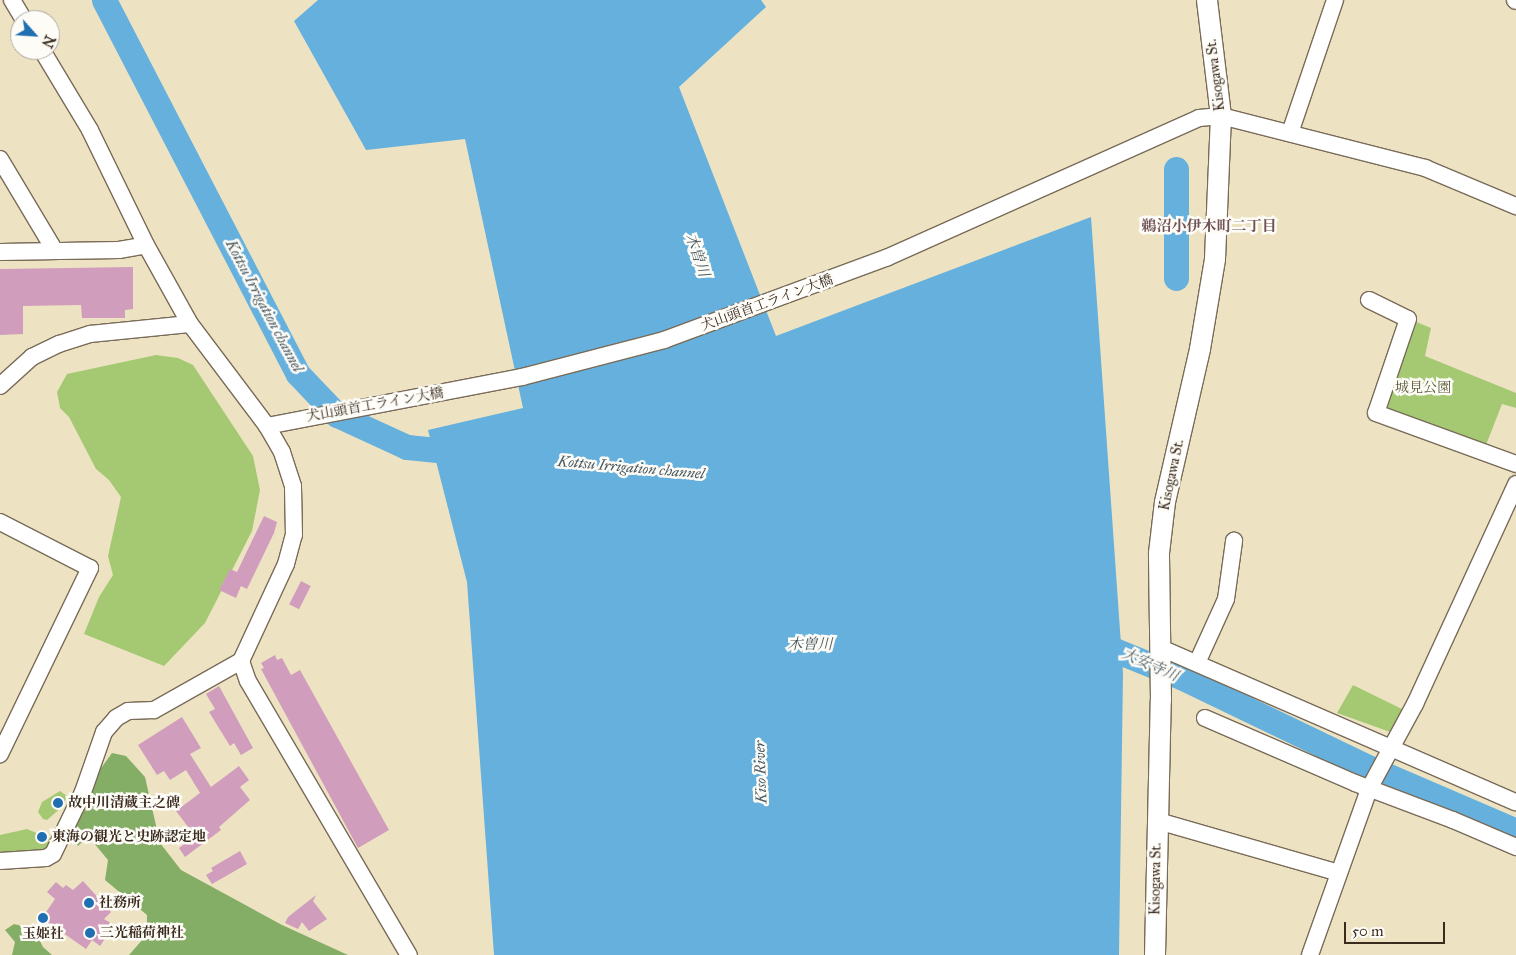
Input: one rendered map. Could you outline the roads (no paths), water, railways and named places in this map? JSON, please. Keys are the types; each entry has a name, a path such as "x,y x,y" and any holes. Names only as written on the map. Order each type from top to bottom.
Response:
{"main road":[{"name":"Kisogawa St.","path":"1155,955 1161,700 1159,553 1165,502 1200,349 1215,259 1221,116 1207,0"}],"street":[{"path":"1290,133 1335,0"},
{"path":"0,861 31,860 52,854 83,792 104,732 116,718 128,711 154,710 241,661 286,564 294,536 293,486 282,452 267,426 190,324 146,245 90,130 48,60"},
{"name":"犬山頭首工ライン大橋","path":"267,426 290,420 522,377 664,340 886,258 1188,122 1221,116"},
{"path":"1221,116 1425,168 1516,206"},
{"path":"0,159 55,251"},
{"path":"0,252 119,250 146,245"},
{"path":"1369,300 1408,320 1376,414 1516,464"},
{"path":"0,386 32,357 59,344 90,334 190,324"},
{"path":"1310,955 1371,786 1390,751 1516,484"},
{"path":"0,522 90,568 0,754"},
{"path":"1198,664 1226,599 1234,540"},
{"path":"1161,652 1198,664 1390,751 1516,802"},
{"path":"241,661 248,681 409,955"},
{"path":"1205,718 1516,847"},
{"path":"1158,821 1340,873"}],"water":[{"name":"木曽川","path":"318,0 761,0 766,7 679,87 776,336 1091,217 1123,673 1119,955 494,955 467,582 428,430 523,408 465,139 366,150 294,21"}],"waterway":[{"name":"Kottsu Irrigation channel","path":"104,0 298,374 337,415 407,447 467,453"},
{"path":"1176,169 1176,278"},
{"name":"大安寺川","path":"1090,640 1183,678 1370,768 1516,831"}],"place":[{"name":"故中川清蔵主之碑","path":"58,803"},
{"name":"東海の観光と史跡認定地","path":"42,837"},
{"name":"社務所","path":"89,903"},
{"name":"玉姫社","path":"43,918"},
{"name":"三光稲荷神社","path":"90,933"}],"district":[{"name":"鵜沼小伊木町二丁目","path":"1209,227"}],"park label":[{"name":"城見公園","path":"1423,388"}],"water label":[{"name":"Kiso River","path":"761,772"}]}
